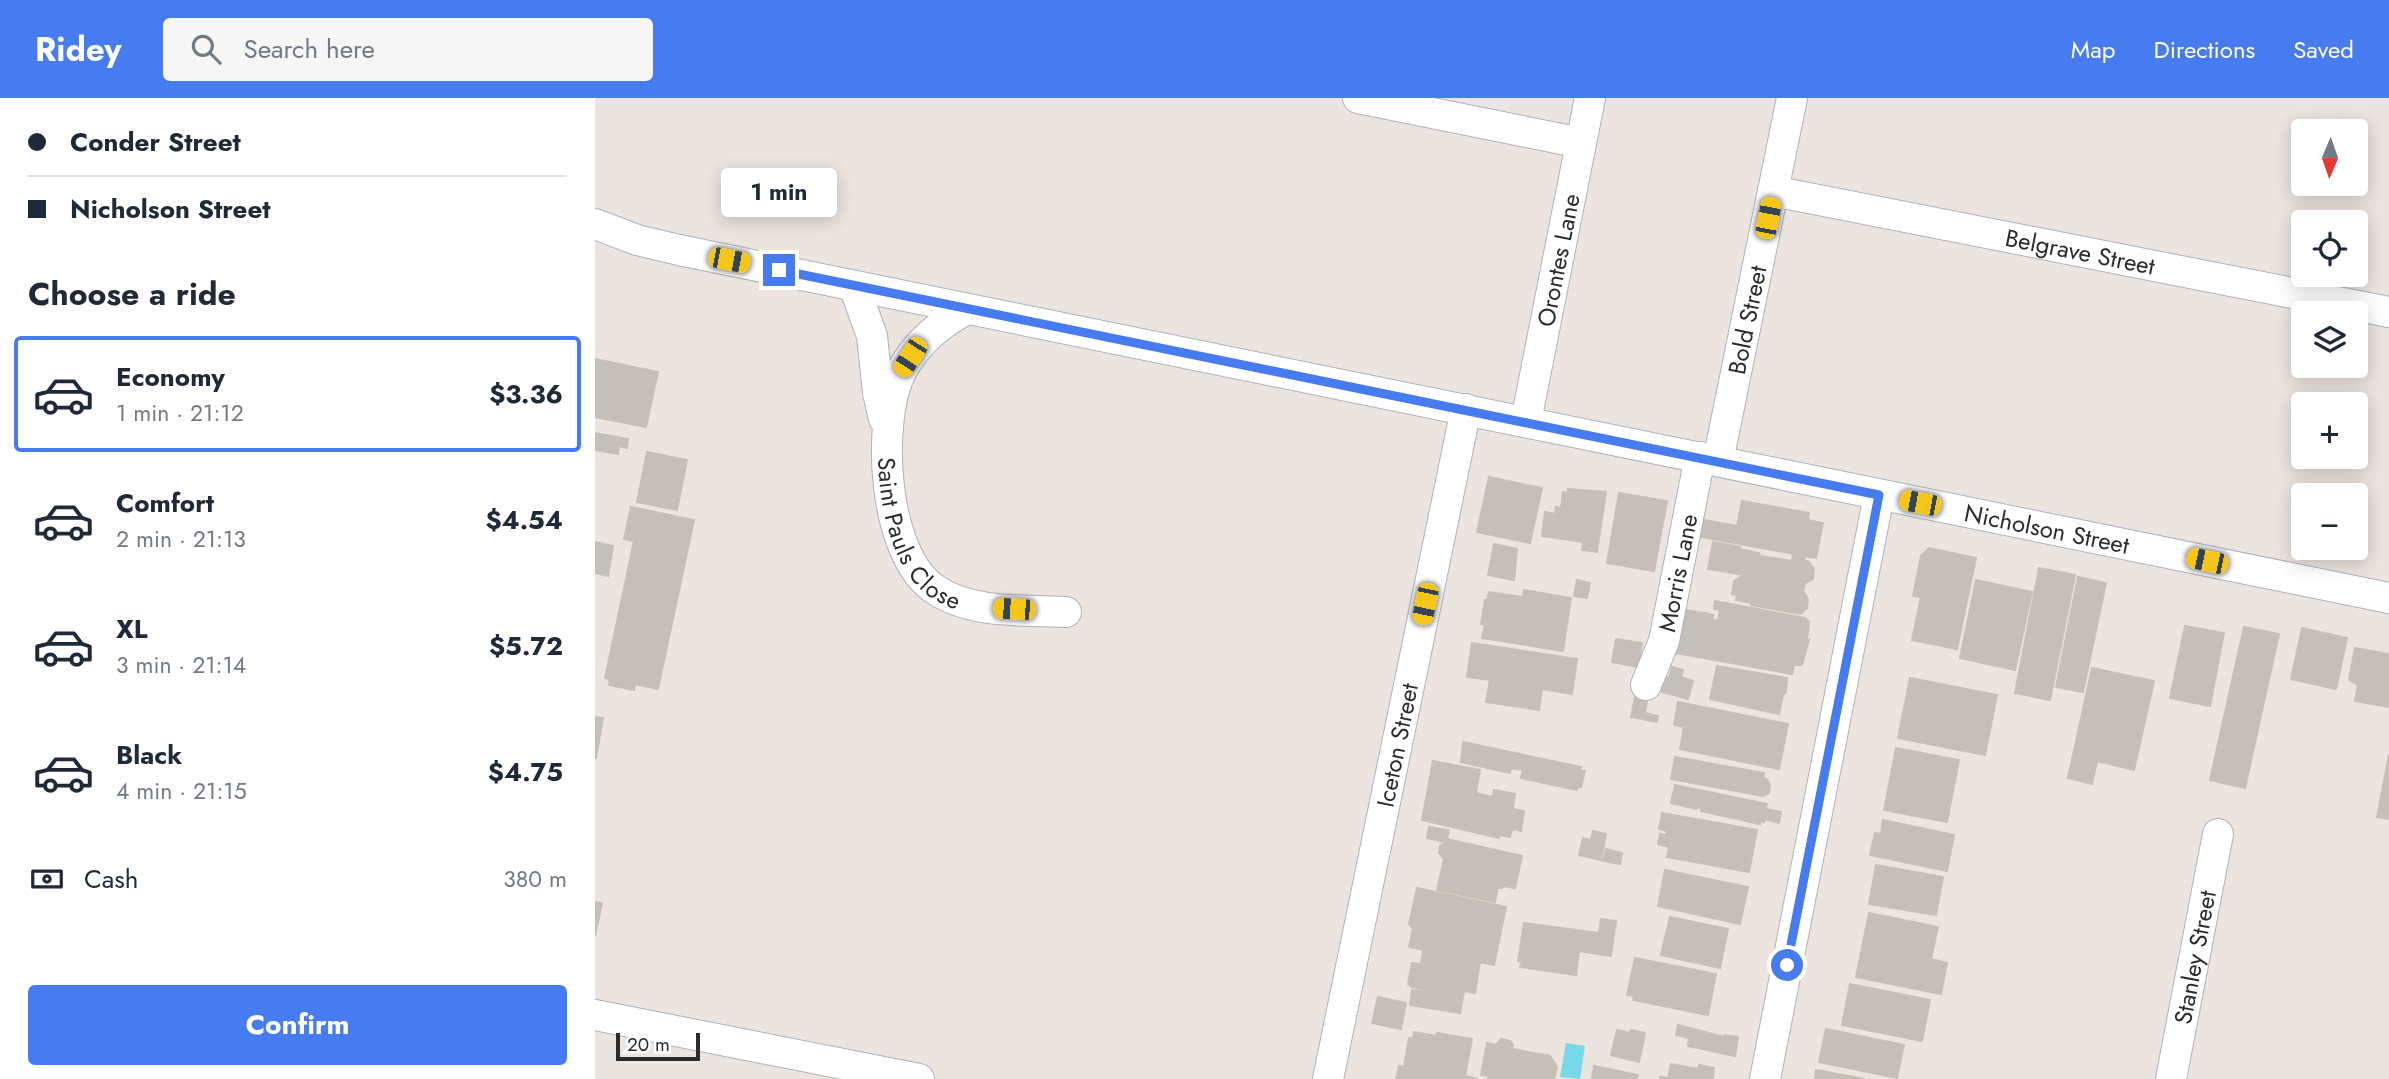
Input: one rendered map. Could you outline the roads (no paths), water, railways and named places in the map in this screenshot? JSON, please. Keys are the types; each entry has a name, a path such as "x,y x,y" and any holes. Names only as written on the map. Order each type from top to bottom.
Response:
{"street":[{"path":"1358,98 1581,143"},
{"name":"Orontes Lane","path":"1526,421 1590,98"},
{"name":"Bold Street","path":"1709,459 1773,191 1792,98"},
{"name":"Belgrave Street","path":"1773,191 2389,312"},
{"name":"Nicholson Street","path":"595,224 637,240 854,286 2389,598"},
{"name":"Saint Pauls Close","path":"854,286 873,336 878,393 887,433 889,496 894,518 912,563 921,577 935,590 959,600 988,607 1066,612"},
{"name":"Saint Pauls Close","path":"887,433 894,394 906,365 930,333 967,309"},
{"name":"Iceton Street","path":"1328,1079 1466,409"},
{"name":"Morris Lane","path":"1646,685 1664,641 1709,459"},
{"path":"1765,1079 1879,495"},
{"name":"Stanley Street","path":"2171,1079 2218,834"},
{"path":"595,1015 919,1079"}],"water":[{"path":"1566,1043 1585,1046 1580,1079 1560,1077"}]}
